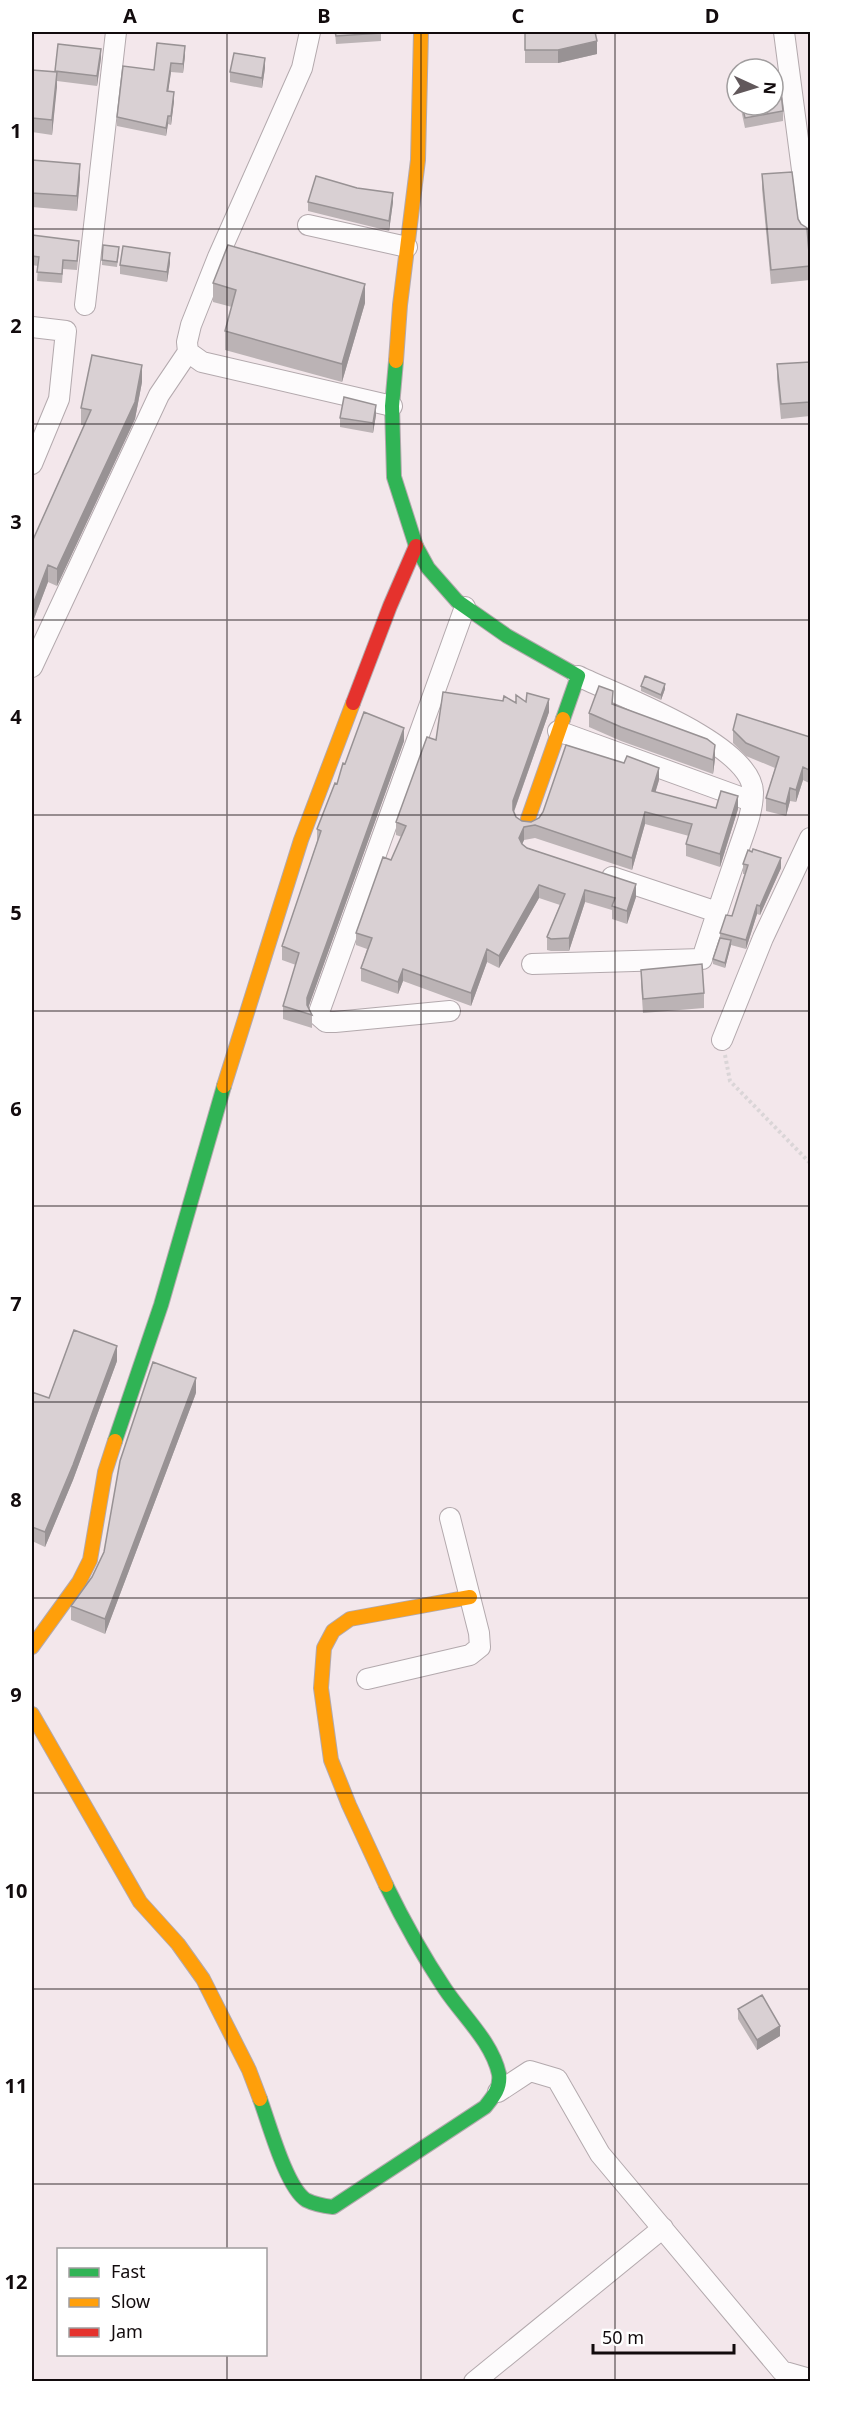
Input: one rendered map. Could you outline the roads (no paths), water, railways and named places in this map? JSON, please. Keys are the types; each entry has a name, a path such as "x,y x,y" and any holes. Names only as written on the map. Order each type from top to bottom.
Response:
{"street":[{"path":"85,305 116,32"},
{"path":"32,667 159,395 188,352 190,325 218,256 302,68 310,32"},
{"path":"421,32 418,160 392,406 394,477 416,546 428,568 465,607 507,636 578,676 700,733 722,748 749,778 753,791 749,817 702,959 532,964"},
{"path":"784,32 810,231"},
{"path":"308,225 407,247"},
{"path":"32,327 66,331 59,399 32,464"},
{"path":"188,352 202,362 392,406"},
{"path":"32,1647 79,1582 90,1560 105,1472 161,1305 231,1060 301,840 390,606 416,546"},
{"path":"450,1011 336,1022 326,1022 318,1015 465,607"},
{"path":"528,819 578,676"},
{"path":"558,731 751,801"},
{"path":"723,1040 763,938 810,838"},
{"path":"597,872 717,912"},
{"path":"367,1679 470,1655 476,1651 481,1641 450,1518"},
{"path":"470,1597 350,1619 340,1623 330,1634 324,1647 321,1678 324,1726 331,1760 343,1792 402,1916 439,1981 489,2052 500,2081 498,2092"},
{"path":"32,1714 140,1902 178,1944 203,1979 249,2070 290,2181 305,2199 333,2207 485,2107 498,2092 530,2071 557,2079 600,2154 782,2371 810,2379"},
{"path":"474,2382 663,2228"}]}
